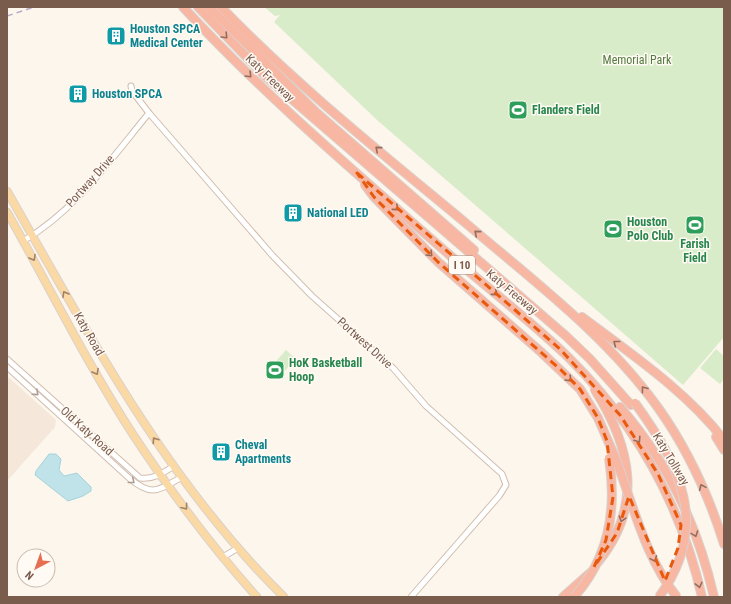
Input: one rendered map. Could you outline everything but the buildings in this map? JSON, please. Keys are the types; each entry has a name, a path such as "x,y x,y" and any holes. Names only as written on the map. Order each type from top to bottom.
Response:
{"highway":[{"name":"Katy Freeway","path":"183,7 262,87 357,173 568,357 596,386 620,415 658,474 684,531 702,597"},
{"path":"198,7 236,48 300,107 581,350 633,404 666,457 676,481 681,504 682,516 678,548 669,573 654,597"},
{"path":"209,7 317,113 570,333 604,367 654,430 670,456 680,480 685,504 685,532 682,550 673,575 659,597"},
{"name":"Katy Freeway","path":"221,7 283,68 507,258 598,338 638,381 659,409 681,444 696,472 719,527 724,544"},
{"path":"357,173 374,197 438,262 541,352 580,389 598,418 615,457 653,558 677,597"},
{"path":"507,258 668,383 724,440"},
{"path":"564,597 591,571 612,543 624,511 627,481 625,455 614,424 592,386 568,357"},
{"name":"Katy Tollway","path":"568,357 620,407 640,430 660,460 689,517 702,552 714,597"},
{"path":"699,414 724,450"},
{"path":"574,597 596,563 609,530 612,511 613,486 607,441"},
{"path":"719,527 724,536"}],"main road":[{"name":"Katy Road","path":"7,191 128,400 178,471"},
{"name":"Katy Road","path":"7,212 106,390 164,480"},
{"path":"13,222 22,217"},
{"path":"178,471 238,548 284,597"},
{"path":"164,480 223,557 257,597"}],"street":[{"name":"Portwest Drive","path":"131,86 132,90 148,113 272,255 312,296 393,368 426,406 498,469 505,480 506,485 499,496 411,597"},
{"name":"Portway Drive","path":"23,241 54,220 84,190 148,113"},
{"name":"Old Katy Road","path":"7,359 140,478 164,480 178,471"},
{"name":"Old Katy Road","path":"7,367 58,412 128,478 143,489 151,491 178,471"},
{"path":"58,412 62,408"},
{"path":"223,557 238,548"}],"highlighted area":[{"path":"357,173 560,349 620,415 658,474 681,525 678,548 665,581 629,496 617,533 594,567 606,540 613,497 607,441 598,418 580,389 561,370 438,262 374,197"}],"shaded area":[{"path":"7,376 56,420 55,427 7,481"}],"green space":[{"name":"Houston Polo Club","path":"264,7 724,7 724,337 683,385 377,120 274,22 280,15 275,16"},
{"path":"716,349 724,356 724,379 720,384 700,368"},
{"path":"286,350 296,359 280,376 271,367"}],"water":[{"path":"49,454 56,454 61,459 59,470 64,476 77,473 91,487 91,491 83,496 68,501 35,475 36,471"}],"railway":[{"path":"7,16 34,7"}],"place":[{"name":"Houston SPCA Medical Center","path":"116,36"},
{"name":"Houston SPCA","path":"78,94"},
{"name":"Flanders Field","path":"518,110"},
{"name":"National LED","path":"293,213"},
{"name":"Farish Field","path":"695,225"},
{"name":"Houston Polo Club","path":"613,229"},
{"name":"HoK Basketball Hoop","path":"275,370"},
{"name":"Cheval Apartments","path":"221,452"}],"park label":[{"name":"Memorial Park","path":"637,60"}]}
